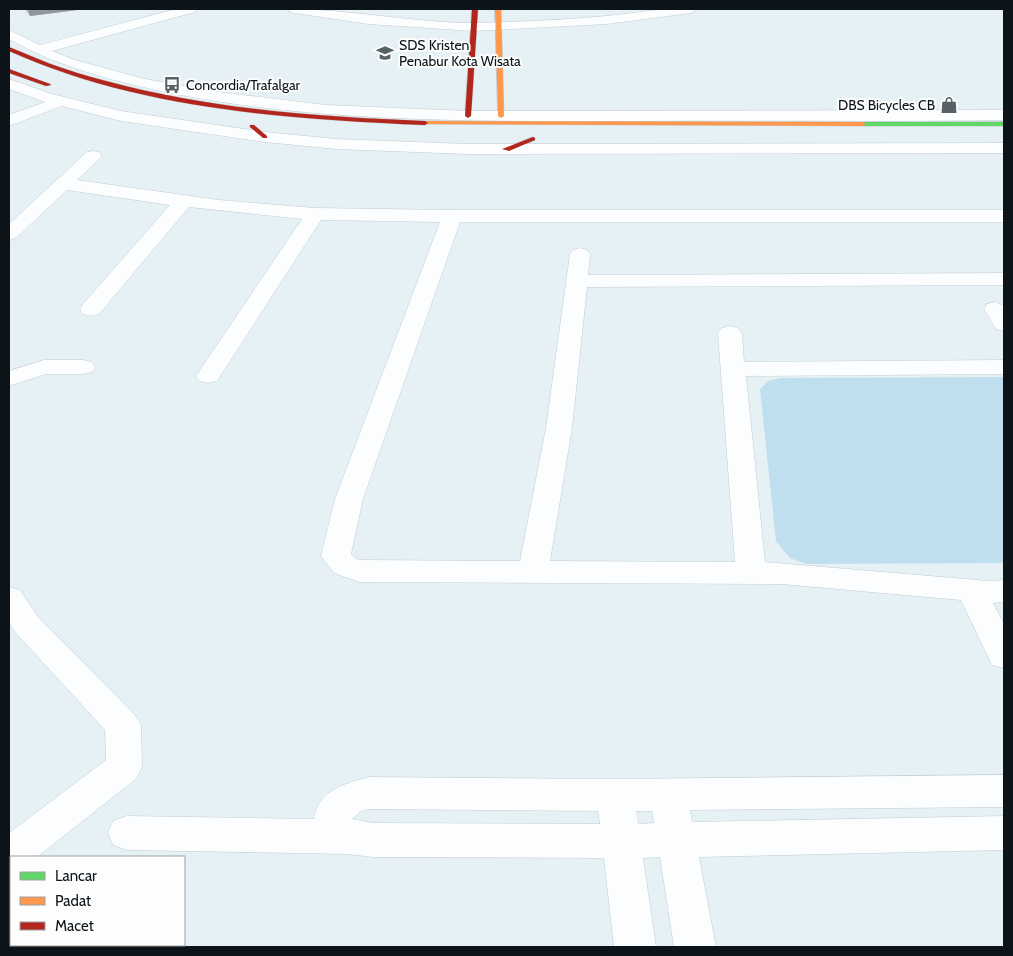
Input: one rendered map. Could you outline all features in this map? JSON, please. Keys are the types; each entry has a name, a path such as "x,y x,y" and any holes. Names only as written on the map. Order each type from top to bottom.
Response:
{"street":[{"path":"9,48 38,50 190,9"},
{"path":"294,9 368,20 597,16 647,9"},
{"path":"336,9 407,17 474,19"},
{"path":"498,18 601,21 691,9"},
{"path":"498,18 501,116"},
{"path":"468,116 474,19"},
{"path":"9,34 38,50 70,63 103,73 193,93 326,110 468,116 1004,115"},
{"path":"9,48 58,70 97,82 159,96 266,113 406,124 1004,124"},
{"path":"9,71 69,91 183,117 252,126 401,138 1004,138"},
{"path":"78,88 97,82"},
{"path":"9,84 54,99 121,116 265,137 395,148 1004,148"},
{"path":"159,96 193,93"},
{"path":"9,112 54,99"},
{"path":"9,121 54,99"},
{"path":"252,126 265,137"},
{"path":"506,149 533,139"},
{"path":"9,234 93,156"},
{"path":"63,184 183,202 315,214 452,216 1004,216"},
{"path":"91,309 183,202"},
{"path":"208,376 315,214"},
{"path":"452,216 349,499 336,556 345,566 360,571 452,573 781,573 989,592 1004,591"},
{"path":"533,572 559,428 580,254"},
{"path":"577,281 1004,279"},
{"path":"730,333 751,573"},
{"path":"9,379 44,367 83,366"},
{"path":"733,368 1004,367"},
{"path":"971,590 1004,656"},
{"path":"9,598 27,625 123,725 124,767 9,856"},
{"path":"347,837 332,826 334,811 349,799 369,793 616,795 1004,790"},
{"path":"668,794 695,947"},
{"path":"616,795 635,947"},
{"path":"128,833 347,837 374,840 622,841 1004,832"}],"shaded area":[{"path":"1004,377 1004,563 806,564 790,558 776,541 760,389 768,381 780,378"}],"traffic: fast":[{"path":"863,124 1004,124"}],"traffic: slow":[{"path":"498,9 501,116"},
{"path":"425,123 863,124"}],"traffic: jam":[{"path":"468,116 475,9"},
{"path":"9,49 46,65 84,77 142,92 194,102 292,115 425,123"},
{"path":"9,71 48,85"},
{"path":"252,126 265,137"},
{"path":"506,149 533,139"}],"place":[{"name":"SDS Kristen Penabur Kota Wisata","path":"385,53"},
{"name":"Concordia/Trafalgar","path":"172,85"},
{"name":"DBS Bicycles CB","path":"949,105"}]}
